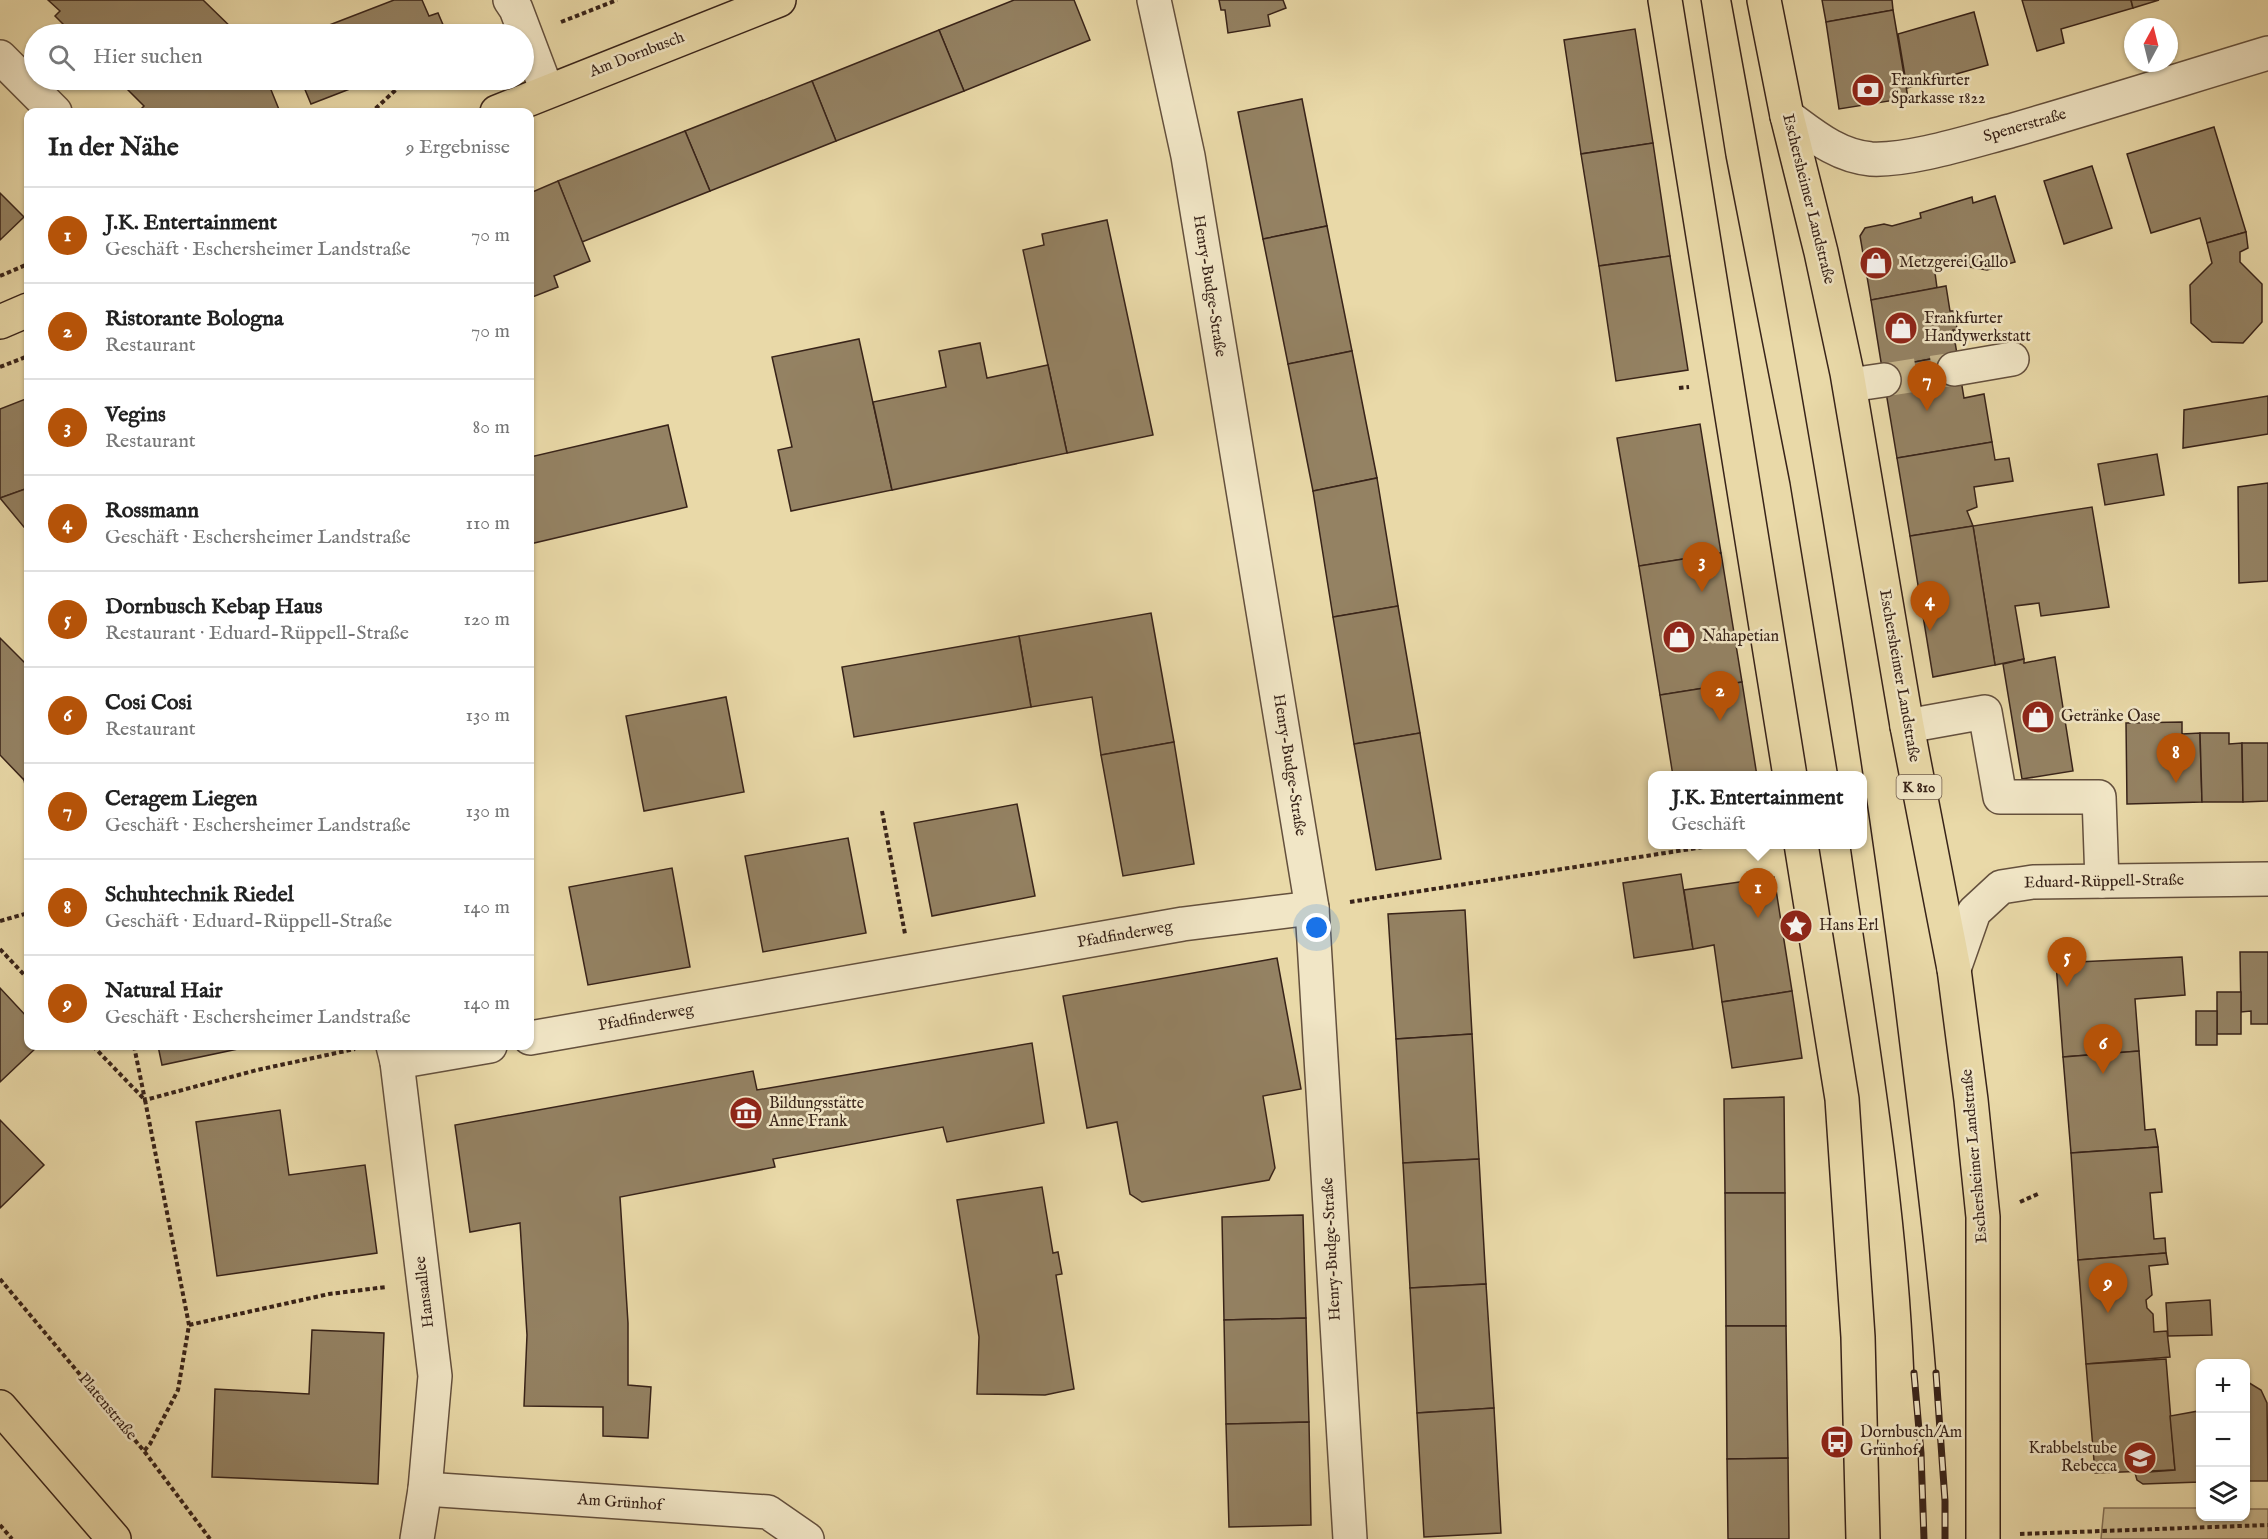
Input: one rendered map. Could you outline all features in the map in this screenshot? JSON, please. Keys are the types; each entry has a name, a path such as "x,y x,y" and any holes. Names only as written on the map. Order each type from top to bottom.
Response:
{"main road":[{"name":"Am Dornbusch","path":"507,108 778,0"},
{"path":"1665,0 1789,771"},
{"name":"Eschersheimer Landstraße","path":"1764,0 1788,116 1850,386 1907,726 1954,969 1983,1217 1982,1537"},
{"path":"0,322 24,312"},
{"path":"1802,849 1842,1100 1858,1337 1863,1539"},
{"path":"0,1407 114,1539"}],"street":[{"path":"510,0 522,24"},
{"name":"Henry-Budge-Straße","path":"1154,0 1188,156 1312,908 1350,1539"},
{"name":"Spenerstraße","path":"1788,116 1826,145 1838,151 1871,159 1895,157 1962,144 2268,53"},
{"path":"534,56 547,91"},
{"path":"0,57 24,81"},
{"path":"33,90 51,108"},
{"path":"1954,369 2012,359"},
{"path":"1850,386 1884,380"},
{"path":"1907,726 1985,712 2000,797 2099,798 2102,881"},
{"name":"Eduard-Rüppell-Straße","path":"1954,969 1974,912 2001,887 2033,882 2268,879"},
{"name":"Pfadfinderweg","path":"534,1037 1183,924 1312,908"},
{"path":"395,1054 442,1050"},
{"name":"Hansaallee","path":"395,1054 435,1376 425,1489 417,1539"},
{"name":"Am Grünhof","path":"425,1489 768,1512 807,1539"}],"path":[{"path":"534,32 617,0"},
{"path":"376,108 396,90"},
{"path":"0,276 24,266"},
{"path":"0,367 24,358"},
{"path":"882,811 912,972"},
{"path":"1312,908 1691,849"},
{"path":"0,921 24,915"},
{"path":"0,949 24,975"},
{"path":"97,1050 145,1100"},
{"path":"135,1050 189,1325 178,1390 144,1451"},
{"path":"145,1100 257,1070 351,1050"},
{"path":"2011,1206 2040,1193"},
{"name":"Platenstraße","path":"0,1279 144,1451 210,1539"},
{"path":"189,1325 329,1294 423,1282"},
{"path":"0,1525 12,1539"},
{"path":"1982,1537 2268,1525"}],"shaded area":[{"path":"2104,1508 2196,1508 2196,1521 2250,1521 2250,1509 2268,1509 2268,1539 2101,1539"}],"building":[{"path":"48,0 203,0 228,24 63,24 55,16 60,11"},
{"path":"394,0 422,0 429,16 438,13 443,24 332,24"},
{"path":"1014,0 1074,0 1090,40 964,91 939,30"},
{"path":"1219,0 1283,0 1286,8 1268,15 1270,26 1228,33 1225,10 1221,10"},
{"path":"1822,0 1892,0 1893,10 1826,22"},
{"path":"2022,0 2131,0 2133,8 2061,29 2064,43 2037,51"},
{"path":"2131,0 2159,0 2133,8"},
{"path":"1893,10 1908,98 1839,109 1826,22"},
{"path":"1974,12 1988,65 1907,88 1898,34"},
{"path":"1635,29 1653,143 1581,154 1564,40"},
{"path":"939,30 964,91 836,141 812,81"},
{"path":"812,81 836,141 710,191 685,131"},
{"path":"128,90 271,90 278,108 142,108 144,106"},
{"path":"305,90 347,90 311,104"},
{"path":"1302,99 1327,226 1263,239 1238,112"},
{"path":"2214,127 2246,232 2207,243 2200,218 2151,233 2127,154"},
{"path":"685,131 710,191 582,242 558,181"},
{"path":"1653,143 1670,256 1599,266 1581,154"},
{"path":"2092,166 2112,228 2064,244 2044,181"},
{"path":"558,181 590,261 554,276 558,287 534,296 534,191"},
{"path":"0,193 24,217 0,240"},
{"path":"1995,196 2015,262 1987,270 1964,266 1963,259 1941,265 1935,273 1937,288 1871,300 1860,236 1865,228 1884,224 1892,226 1921,218 1920,213 1972,197 1973,203"},
{"path":"1107,220 1153,435 1067,453 1023,250 1044,245 1042,234"},
{"path":"1327,226 1352,351 1288,364 1263,239"},
{"path":"2246,232 2248,248 2240,252 2240,262 2262,284 2262,322 2243,343 2212,342 2191,323 2190,285 2212,263 2207,243"},
{"path":"1670,256 1688,370 1616,381 1599,266"},
{"path":"1946,286 1950,311 1955,311 1957,330 1953,330 1957,354 1882,368 1871,300"},
{"path":"859,339 892,490 791,511 778,450 792,447 772,357"},
{"path":"980,343 987,378 1048,365 1067,453 892,490 873,402 946,387 939,351"},
{"path":"1352,351 1377,478 1313,491 1288,364"},
{"path":"1952,355 1961,380 1964,398 1984,394 1992,442 1897,458 1882,368"},
{"path":"2268,396 2268,434 2183,448 2184,410"},
{"path":"24,400 24,489 0,498 0,409"},
{"path":"1700,424 1721,553 1639,566 1617,438"},
{"path":"668,425 687,507 534,543 534,456"},
{"path":"1992,442 1995,460 2009,458 2013,481 1974,487 1977,507 1967,511 1973,526 1910,536 1897,458"},
{"path":"2157,454 2164,495 2105,505 2098,464"},
{"path":"1377,478 1398,606 1333,617 1313,491"},
{"path":"2268,483 2268,581 2239,583 2238,487"},
{"path":"24,489 24,527 0,498"},
{"path":"2092,507 2109,607 2041,616 2039,603 2015,606 2024,659 1995,665 1973,526"},
{"path":"1973,526 1995,665 1933,677 1910,536"},
{"path":"1721,553 1742,682 1660,695 1639,566"},
{"path":"1398,606 1420,733 1354,744 1333,617"},
{"path":"1151,613 1174,742 1101,755 1092,697 1031,707 1019,636"},
{"path":"1019,636 1031,707 854,737 842,667"},
{"path":"0,638 24,662 24,780 0,755"},
{"name":"Getränke Oase","path":"2055,657 2073,771 2022,779 2003,664 2024,659 2024,663"},
{"path":"1742,682 1756,771 1672,771 1660,695"},
{"path":"726,697 744,792 644,811 626,716"},
{"path":"2182,722 2182,734 2200,733 2202,802 2127,804 2126,723"},
{"path":"1420,733 1441,859 1376,870 1354,744"},
{"path":"2200,733 2229,733 2229,744 2242,743 2243,802 2202,802"},
{"path":"1174,742 1194,864 1123,876 1101,755"},
{"path":"2242,743 2268,743 2268,801 2243,802"},
{"path":"1017,804 1035,896 932,916 914,823"},
{"path":"848,838 866,933 763,952 745,856"},
{"path":"672,868 690,967 588,985 569,887"},
{"path":"1681,874 1693,949 1634,958 1623,883"},
{"path":"1774,877 1792,991 1722,1002 1714,945 1693,949 1684,890"},
{"path":"1465,910 1472,1034 1396,1039 1388,914"},
{"path":"2240,952 2268,952 2268,1024 2251,1024 2251,1011 2241,1012"},
{"path":"2182,957 2185,995 2135,999 2139,1051 2063,1057 2056,963"},
{"path":"1277,958 1301,1089 1263,1096 1275,1168 1269,1180 1142,1202 1130,1194 1117,1122 1087,1128 1063,996"},
{"path":"0,988 24,1014 24,1050 34,1050 0,1082"},
{"path":"1792,991 1802,1058 1732,1068 1722,1002"},
{"path":"2217,992 2241,992 2241,1034 2217,1034"},
{"path":"2196,1011 2217,1011 2217,1045 2196,1045"},
{"path":"1472,1034 1479,1159 1403,1163 1396,1039"},
{"path":"1032,1043 1044,1123 947,1142 943,1127 773,1159 775,1167 620,1197 628,1323 628,1385 651,1387 648,1438 603,1436 603,1407 524,1406 527,1335 520,1223 470,1232 455,1125 753,1071 757,1090"},
{"path":"159,1050 233,1050 162,1065"},
{"path":"2139,1051 2145,1130 2155,1129 2158,1147 2071,1153 2063,1057"},
{"path":"1784,1097 1785,1193 1725,1193 1724,1099"},
{"path":"280,1110 289,1175 365,1165 377,1253 217,1276 196,1122"},
{"path":"0,1120 44,1165 0,1208"},
{"path":"2158,1147 2162,1192 2150,1193 2154,1239 2165,1238 2166,1253 2078,1260 2071,1153"},
{"path":"1479,1159 1486,1284 1410,1288 1403,1163"},
{"path":"1042,1187 1053,1253 1058,1252 1062,1274 1056,1275 1074,1389 1045,1395 977,1394 979,1337 957,1200"},
{"path":"1725,1193 1785,1193 1786,1326 1726,1326"},
{"path":"1303,1215 1306,1318 1224,1320 1222,1217"},
{"path":"2166,1253 2168,1264 2149,1266 2152,1295 2146,1300 2147,1308 2153,1314 2154,1332 2167,1331 2170,1357 2086,1364 2078,1260"},
{"path":"1486,1284 1494,1408 1417,1413 1410,1288"},
{"path":"2210,1300 2212,1335 2168,1336 2166,1303"},
{"path":"1306,1318 1309,1422 1226,1424 1224,1320"},
{"path":"1726,1326 1786,1326 1788,1458 1727,1459"},
{"path":"312,1330 384,1333 378,1484 212,1477 215,1389 309,1394"},
{"path":"2166,1359 2175,1470 2095,1473 2086,1364"},
{"path":"2250,1383 2261,1390 2267,1403 2268,1481 2250,1481"},
{"path":"1494,1408 1501,1533 1424,1537 1417,1413"},
{"path":"2196,1411 2196,1482 2143,1484 2137,1480 2135,1473 2175,1470 2170,1416"},
{"path":"1309,1422 1311,1525 1229,1527 1226,1424"},
{"path":"1788,1458 1789,1539 1728,1539 1727,1459"}],"tunnel":[{"path":"1884,380 1954,369"}],"tram line":[{"path":"1701,0 1726,157 1790,483 1837,771"},
{"path":"1731,0 1798,374 1862,771"},
{"path":"1867,804 1894,998 1936,1373"},
{"path":"1851,849 1905,1240 1914,1373"}],"railway":[{"path":"1914,1373 1921,1453 1924,1539"},
{"path":"1936,1373 1945,1501 1945,1539"}],"place":[{"name":"Frankfurter Sparkasse 1822","path":"1868,90"},
{"name":"Metzgerei Gallo","path":"1876,263"},
{"name":"Frankfurter Handywerkstatt","path":"1901,328"},
{"name":"Ceragem Liegen","path":"1927,411"},
{"name":"Vegins","path":"1702,592"},
{"name":"Rossmann","path":"1930,631"},
{"name":"Nahapetian","path":"1679,637"},
{"name":"Getränke Oase","path":"2038,717"},
{"name":"Ristorante Bologna","path":"1720,721"},
{"name":"Schuhtechnik Riedel","path":"2176,783"},
{"name":"J.K. Entertainment","path":"1758,918"},
{"name":"Hans Erl","path":"1796,926"},
{"name":"Dornbusch Kebap Haus","path":"2067,987"},
{"name":"Cosi Cosi","path":"2103,1074"},
{"name":"Bildungsstätte Anne Frank","path":"746,1113"},
{"name":"Natural Hair","path":"2108,1313"},
{"name":"Dornbusch/Am Grünhof","path":"1837,1442"},
{"name":"Krabbelstube Rebecca","path":"2140,1458"}]}
